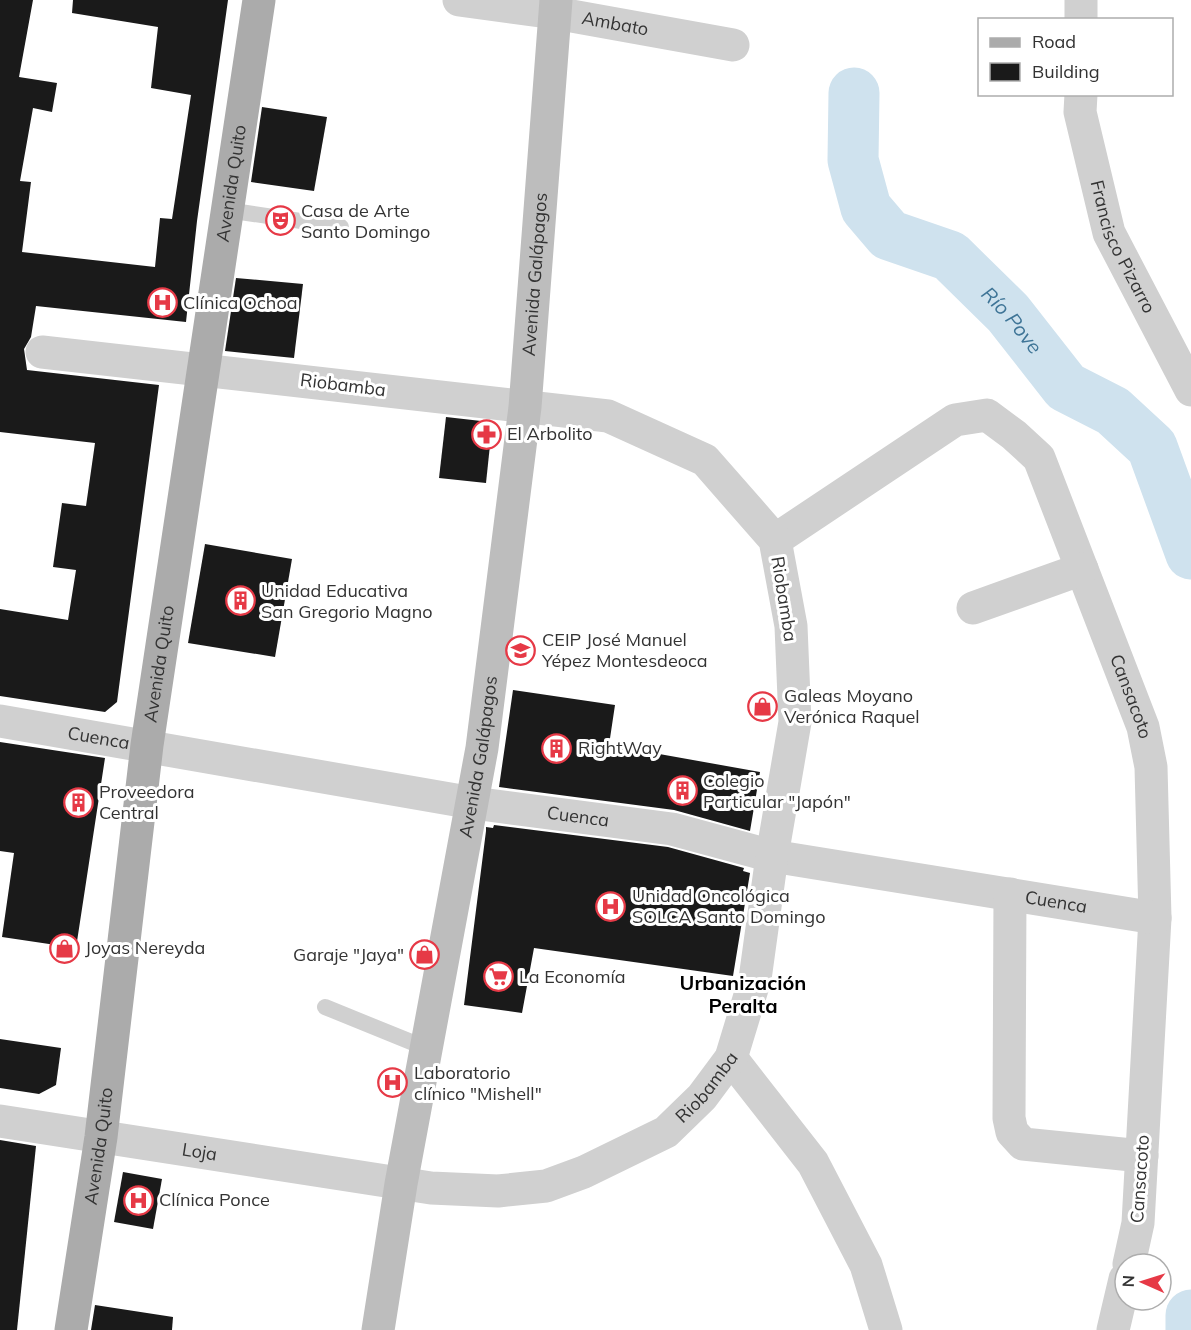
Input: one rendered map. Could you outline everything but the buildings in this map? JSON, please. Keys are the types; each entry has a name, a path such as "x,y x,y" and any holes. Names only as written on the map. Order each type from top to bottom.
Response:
{"main road":[{"name":"Avenida Quito","path":"71,1330 101,1137 147,745 202,368 260,0"}],"street":[{"name":"Ambato","path":"459,0 556,7 733,45"},
{"path":"1081,18 1082,0"},
{"name":"Avenida Galápagos","path":"378,1330 401,1184 473,803 525,408 556,7"},
{"name":"Francisco Pizarro","path":"1081,96 1080,112 1109,233 1191,390"},
{"name":"Riobamba","path":"42,352 202,368 525,408 608,416 705,460 775,540 791,626 795,722 772,856 755,979 731,1058 702,1097 666,1132 584,1172 546,1186 498,1191 401,1184"},
{"name":"Cansacoto","path":"775,540 955,420 987,415 1039,458 1143,727 1151,767 1155,918 1138,1223 1132,1252"},
{"path":"973,608 1082,569"},
{"name":"Cuenca","path":"0,721 473,803 672,829 772,856 1155,918"},
{"path":"1010,894 1009,1118 1012,1132 1023,1143 1142,1156"},
{"path":"731,1058 813,1163 866,1264 886,1330"},
{"name":"Loja","path":"0,1122 401,1184"},
{"path":"1113,1330 1117,1312"}],"lane":[{"path":"227,210 341,227"},
{"path":"325,1007 426,1048"}],"waterway":[{"name":"Río Pove","path":"854,93 853,160 866,208 889,235 950,256 1008,313 1066,387 1113,411 1152,447 1191,554"},
{"name":"Río Pove","path":"1191,1315 1191,1330"}],"place":[{"name":"Casa de Arte Santo Domingo","path":"280,221"},
{"name":"Clínica Ochoa","path":"162,303"},
{"name":"El Arbolito","path":"486,434"},
{"name":"Unidad Educativa San Gregorio Magno","path":"240,601"},
{"name":"CEIP José Manuel Yépez Montesdeoca","path":"521,650"},
{"name":"Galeas Moyano Verónica Raquel","path":"763,706"},
{"name":"RightWay","path":"557,748"},
{"name":"Colegio Particular \"Japón\"","path":"682,791"},
{"name":"Proveedora Central","path":"78,802"},
{"name":"Unidad Oncológica SOLCA Santo Domingo","path":"611,906"},
{"name":"Joyas Nereyda","path":"64,948"},
{"name":"Garaje \"Jaya\"","path":"425,955"},
{"name":"La Economía","path":"498,977"},
{"name":"Laboratorio clínico \"Mishell\"","path":"393,1083"},
{"name":"Clínica Ponce","path":"138,1200"}],"district":[{"name":"Urbanización Peralta","path":"743,994"}]}
